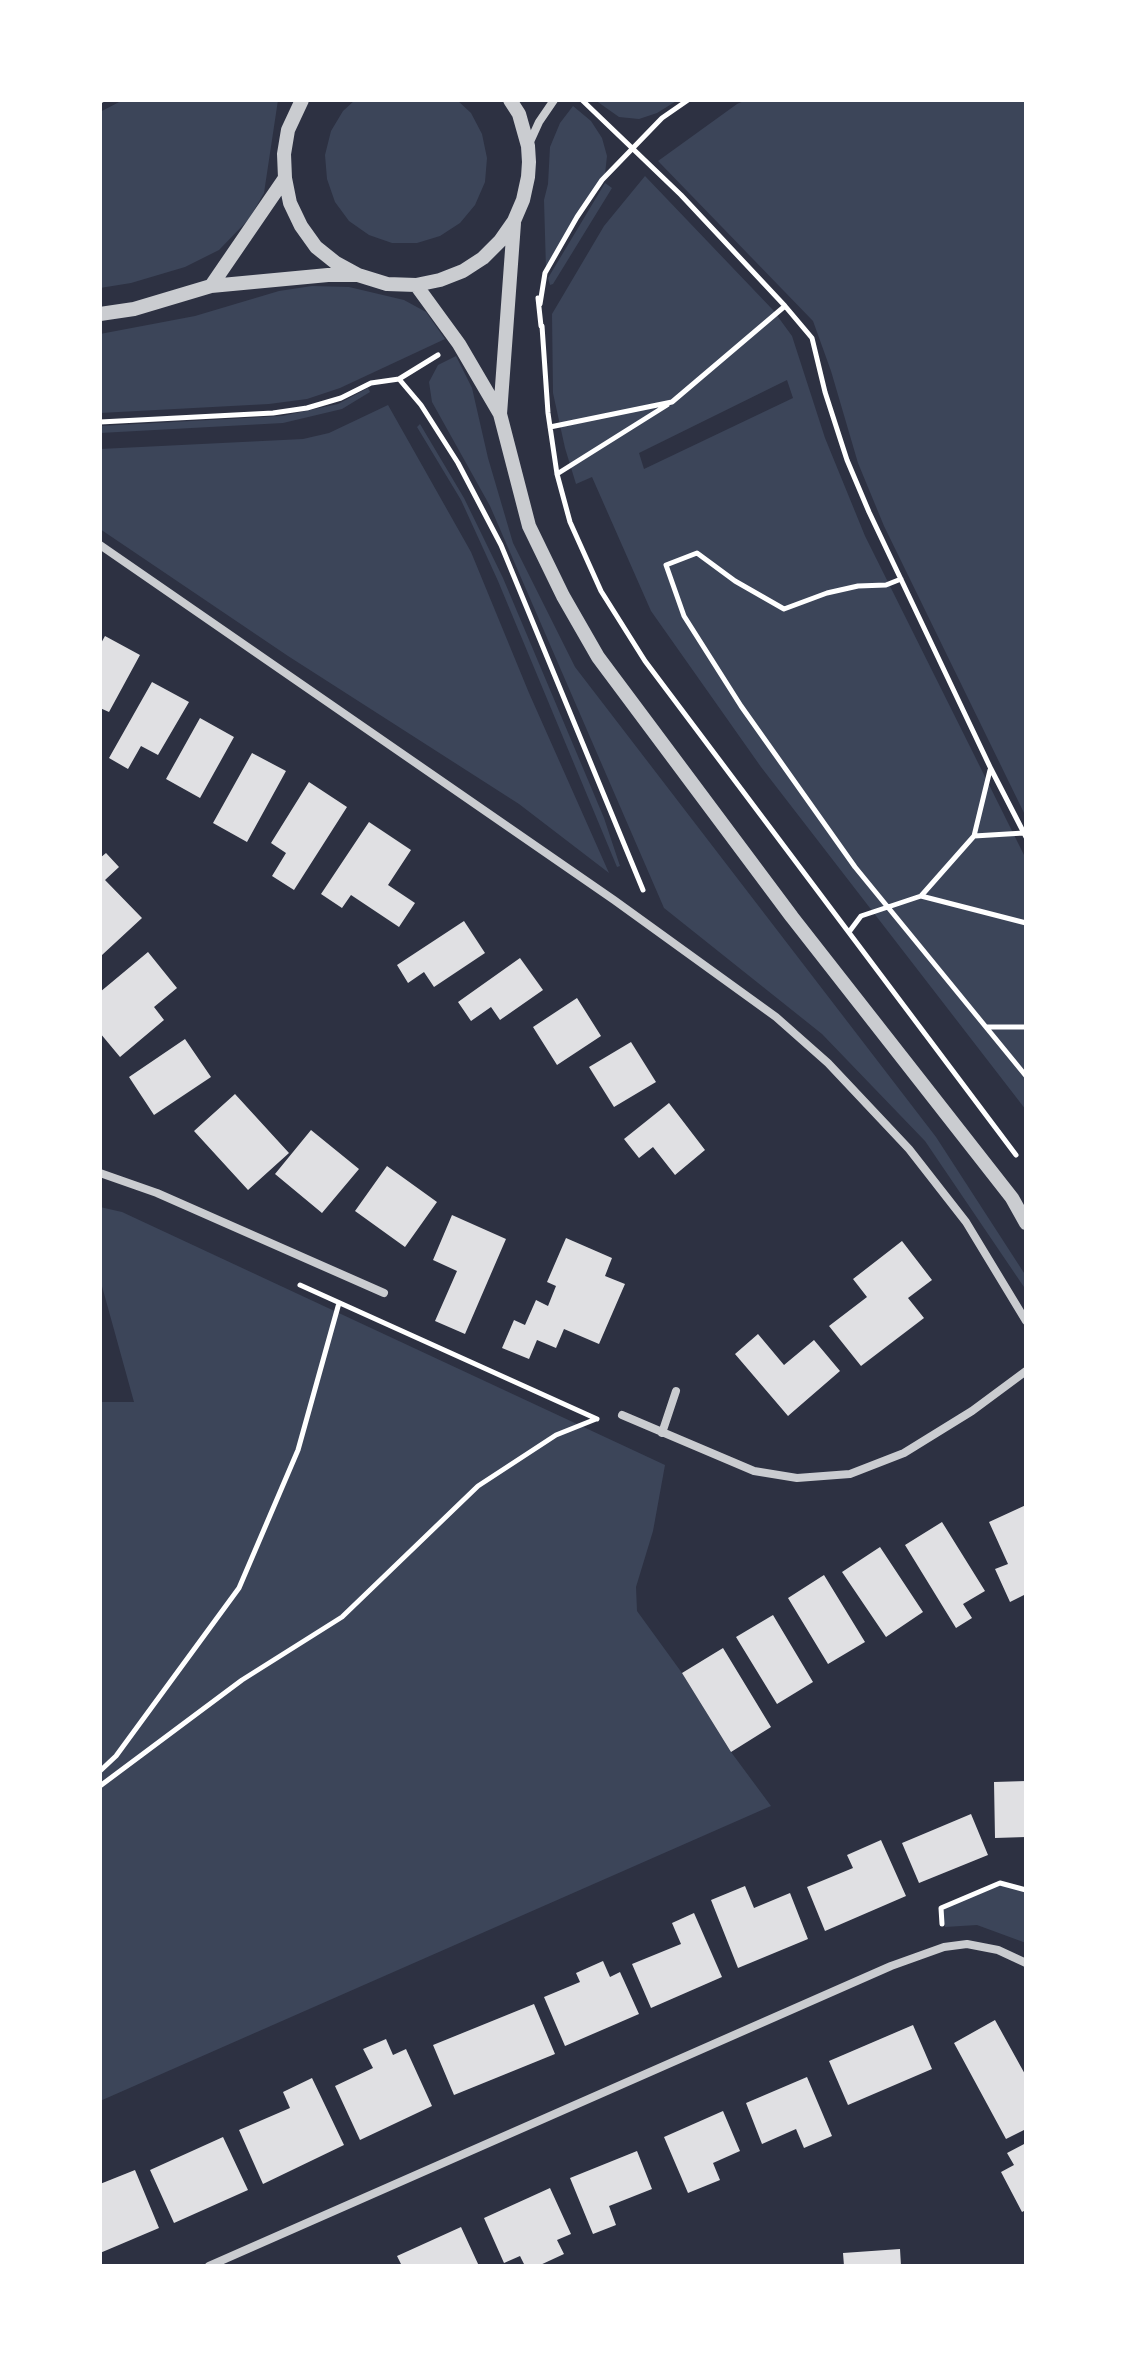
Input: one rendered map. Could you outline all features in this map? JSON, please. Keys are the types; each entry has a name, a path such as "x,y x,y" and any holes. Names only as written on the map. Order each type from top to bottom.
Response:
{"street":[{"path":"302,100 288,130 284,154 290,203 301,226 316,247 358,275 387,284 416,285 463,271 483,258 514,221 528,177 528,146 519,114 510,100"},
{"path":"528,146 554,100"},
{"path":"211,286 285,178"},
{"path":"500,414 514,221"},
{"path":"100,314 134,309 211,286 358,275"},
{"path":"416,285 459,344 500,414 529,526 563,596 598,657 792,917 1012,1198 1026,1223"},
{"path":"100,545 640,919 776,1017 828,1063 909,1149 966,1222 1026,1321"},
{"path":"100,1173 157,1193 384,1293"},
{"path":"622,1415 754,1471 797,1478 850,1474 904,1453 972,1411 1026,1371"},
{"path":"662,1433 676,1391"},
{"path":"209,2266 891,1966 944,1947 967,1944 998,1950 1026,1963"}],"path":[{"path":"582,100 681,195 812,338 847,460 991,769 1025,835 974,836"},
{"path":"540,309 545,273 602,180 662,118 688,100"},
{"path":"557,474 672,402 785,306"},
{"path":"542,326 557,474 570,522 601,591 645,661 1017,1156"},
{"path":"100,422 284,412 307,408 341,398 371,383 399,379 459,344"},
{"path":"399,379 421,405 458,463 501,545 644,894 640,919"},
{"path":"550,427 672,402"},
{"path":"901,579 886,585 858,586 827,593 784,609 735,581 697,553 666,565 684,616 708,656 847,855 1026,1076"},
{"path":"849,932 861,916 921,896 974,836 991,769"},
{"path":"921,896 1026,923"},
{"path":"987,1027 1026,1027"},
{"path":"296,1283 596,1419"},
{"path":"100,1771 116,1756 239,1588 298,1450 339,1303"},
{"path":"100,1786 242,1680 342,1617 478,1486 556,1435 596,1419 622,1415"},
{"path":"944,1947 941,1908 1000,1883 1026,1890"}],"shaded area":[{"path":"123,100 278,100 264,193 249,219 219,250 185,267 131,283 100,288 100,112"},
{"path":"355,100 457,100 471,113 482,134 487,158 485,182 475,205 460,223 440,236 417,243 392,243 369,235 349,221 335,202 327,179 325,155 331,131 343,111"},
{"path":"595,100 678,100 657,113 639,119 619,117"},
{"path":"746,100 1026,100 1026,817 884,526 858,463 813,321 658,161"},
{"path":"573,106 591,121 602,138 607,156 605,174 546,269 544,200 550,147 560,123"},
{"path":"645,176 773,310 792,336 825,438 865,536 1026,859 1026,1110 761,767 651,611 592,477 576,484 553,393 552,314 604,226","holes":["787,380 793,398 644,469 639,453"]},
{"path":"605,183 612,188 550,285 548,278"},
{"path":"312,286 349,287 404,300 426,312 445,339 340,388 307,399 269,404 100,413 100,334 195,316 279,291"},
{"path":"456,356 472,388 488,458 513,543 575,667 936,1137 1026,1276 1026,1290 925,1141 822,1034 664,908 490,506 432,402 429,382 438,365"},
{"path":"368,388 370,392 342,409 283,423 100,433 100,426 282,416 338,404"},
{"path":"388,405 471,552 529,693 609,873 519,804 288,656 100,529 100,449 303,439 329,433"},
{"path":"420,424 464,498 503,578 604,818 620,866 617,867 498,581 461,500 417,427"},
{"path":"100,1207 122,1212 665,1465 653,1531 636,1587 637,1611 771,1806 100,2101 100,1402 134,1402 100,1279"},
{"path":"1000,1883 1026,1890 1026,1943 977,1925 945,1927 941,1908"}],"building":[{"path":"105,636 140,655 109,712 100,708 100,645"},
{"path":"152,682 189,702 158,755 141,746 128,769 109,758"},
{"path":"200,718 234,737 200,798 166,779"},
{"path":"252,753 286,771 247,842 213,823"},
{"path":"309,782 347,807 294,890 272,876 286,853 271,843"},
{"path":"369,822 411,850 388,885 415,903 399,927 351,895 342,908 321,894"},
{"path":"106,853 119,867 105,880 142,918 102,955 100,858"},
{"path":"464,921 485,953 434,987 424,972 408,983 397,965"},
{"path":"148,952 177,988 154,1007 164,1020 120,1057 100,1033 100,992"},
{"path":"520,958 543,990 500,1020 491,1007 471,1021 458,1002"},
{"path":"577,998 601,1036 557,1065 533,1027"},
{"path":"185,1039 211,1077 154,1115 129,1077"},
{"path":"631,1042 656,1082 614,1107 589,1067"},
{"path":"235,1094 289,1153 248,1190 194,1131"},
{"path":"669,1103 705,1150 675,1175 653,1147 639,1158 624,1139"},
{"path":"311,1130 359,1169 322,1213 275,1174"},
{"path":"387,1166 437,1202 405,1247 355,1211"},
{"path":"452,1215 506,1239 465,1334 435,1321 457,1271 433,1260"},
{"path":"566,1238 612,1258 605,1276 625,1284 599,1344 564,1329 556,1348 537,1340 529,1359 502,1348 514,1320 525,1325 536,1300 548,1306 556,1286 547,1282"},
{"path":"902,1241 932,1280 908,1298 924,1318 861,1366 829,1326 867,1297 853,1279"},
{"path":"758,1334 784,1365 814,1340 840,1371 788,1416 735,1354"},
{"path":"1026,1505 1026,1594 1010,1602 995,1569 1008,1564 989,1522"},
{"path":"942,1522 985,1591 963,1604 972,1618 956,1628 905,1545"},
{"path":"880,1547 923,1612 886,1637 842,1572"},
{"path":"824,1575 865,1642 828,1664 788,1598"},
{"path":"773,1615 813,1682 777,1704 736,1637"},
{"path":"723,1648 771,1727 731,1752 682,1673"},
{"path":"1026,1781 1026,1837 995,1838 994,1782"},
{"path":"971,1814 988,1855 919,1883 902,1843"},
{"path":"881,1840 906,1896 825,1931 807,1887 853,1868 847,1855"},
{"path":"745,1886 754,1908 790,1893 808,1939 738,1968 711,1900"},
{"path":"694,1913 722,1977 651,2008 632,1964 681,1944 672,1923"},
{"path":"603,1961 610,1977 620,1972 639,2014 565,2046 544,1997 580,1982 576,1973"},
{"path":"534,2004 555,2054 454,2095 433,2045"},
{"path":"995,2020 1026,2076 1026,2129 1006,2139 954,2043"},
{"path":"913,2025 932,2069 848,2105 829,2061"},
{"path":"386,2039 393,2055 406,2049 432,2106 360,2140 335,2086 373,2068 363,2049"},
{"path":"807,2077 832,2136 804,2148 796,2129 762,2144 746,2103"},
{"path":"312,2078 344,2145 263,2184 239,2130 290,2108 283,2092"},
{"path":"723,2111 740,2151 713,2163 720,2180 688,2193 664,2137"},
{"path":"223,2137 248,2190 174,2223 150,2170"},
{"path":"1026,2143 1026,2210 1022,2212 1001,2172 1014,2165 1007,2153"},
{"path":"637,2151 652,2189 609,2206 616,2225 593,2234 570,2178"},
{"path":"135,2170 159,2228 100,2253 100,2184"},
{"path":"550,2188 571,2234 557,2240 564,2254 538,2266 525,2266 520,2256 504,2263 484,2218"},
{"path":"461,2227 479,2266 402,2266 397,2256"},
{"path":"900,2249 901,2266 844,2266 843,2253"}]}
